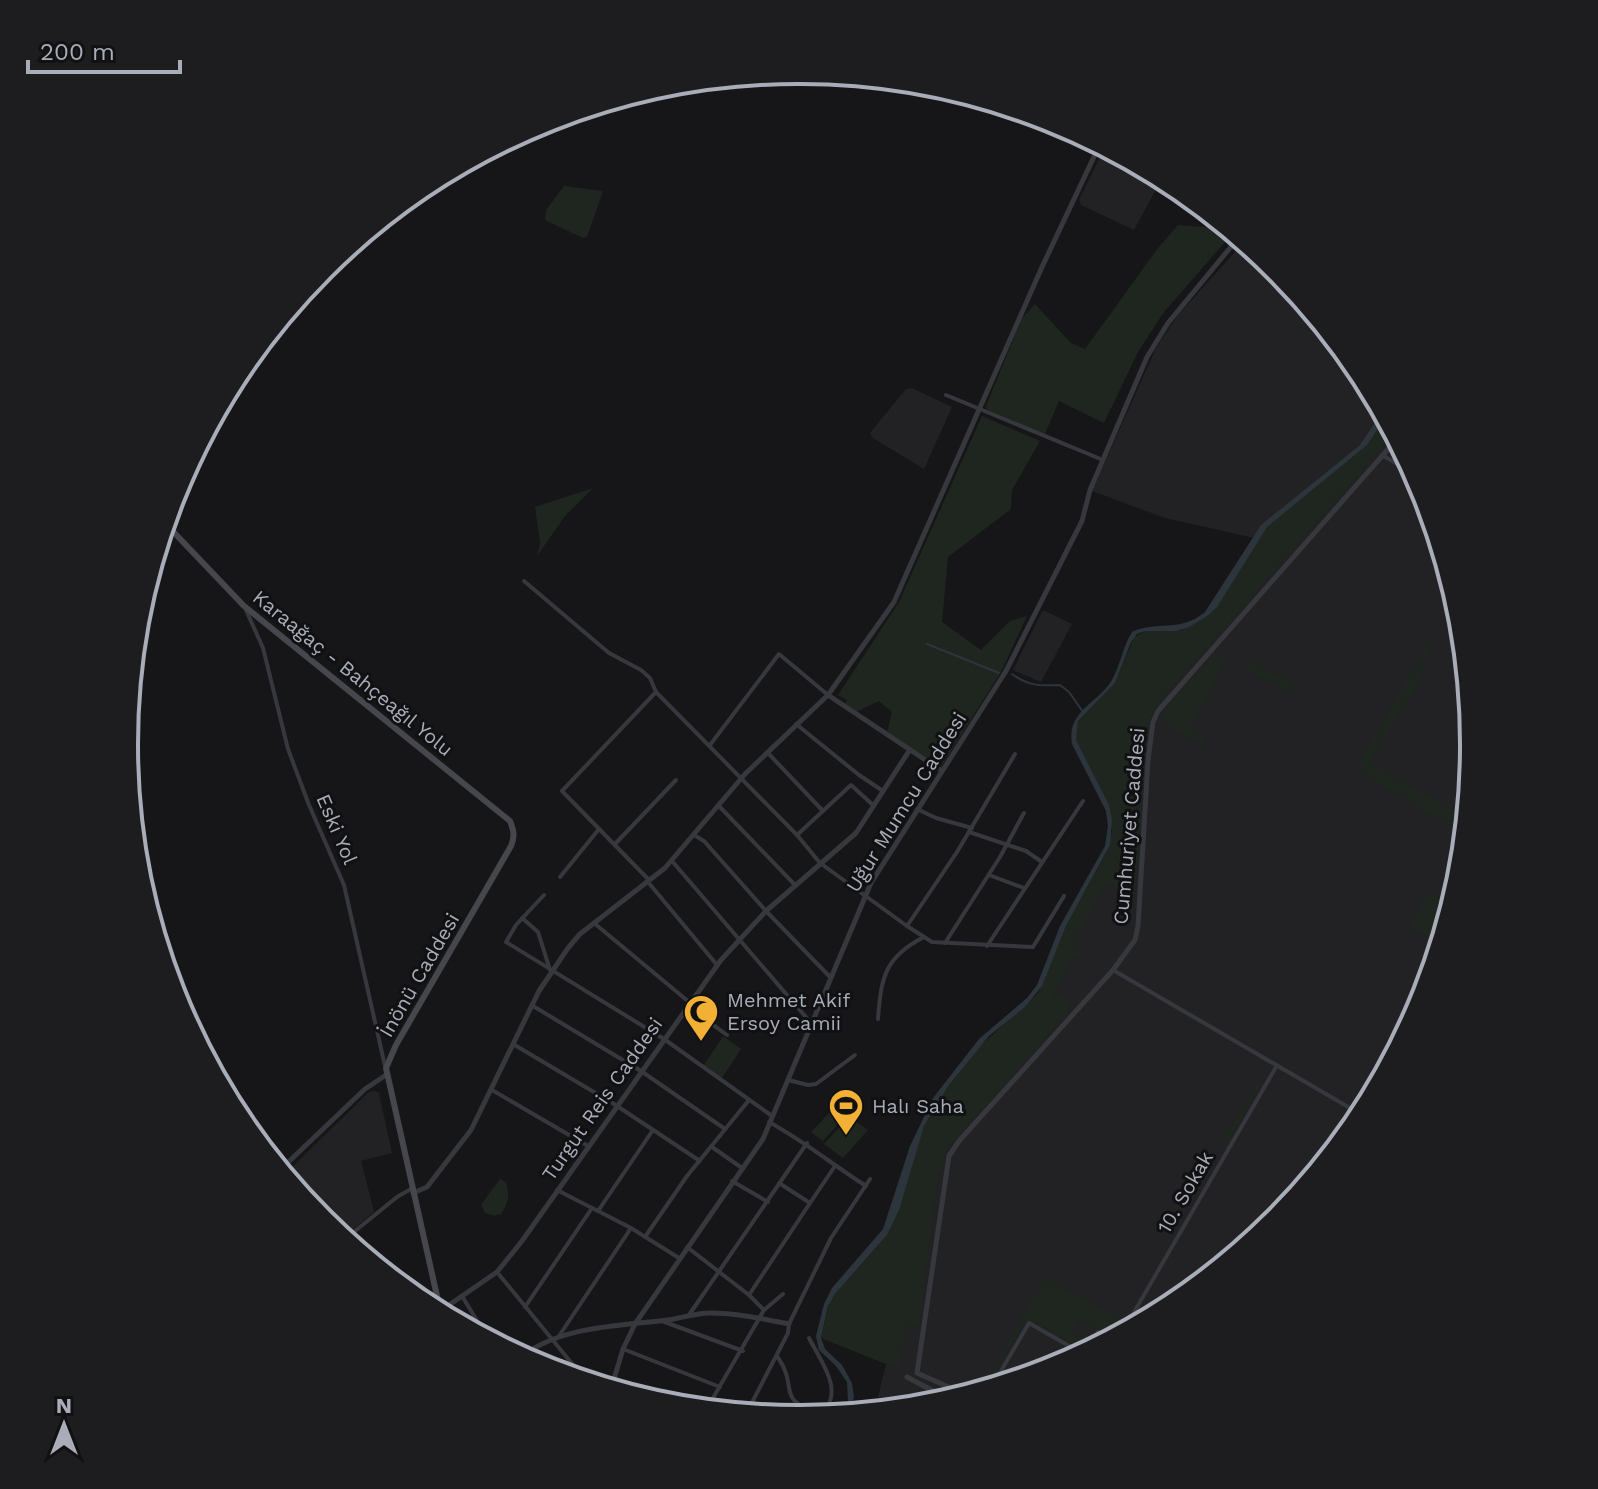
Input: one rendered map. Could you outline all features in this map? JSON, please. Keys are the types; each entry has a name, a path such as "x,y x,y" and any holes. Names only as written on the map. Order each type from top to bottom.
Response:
{"main road":[{"name":"Karaağaç - Bahçeağıl Yolu","path":"174,532 244,606 510,821 515,834 511,846"},
{"name":"İnönü Caddesi","path":"386,1072 396,1045 511,846"},
{"path":"386,1072 437,1297"}],"street":[{"path":"354,1232 397,1197 427,1187 471,1130 551,972 568,948 594,923 672,861 741,778 828,695 894,602 978,409 1095,154"},
{"name":"Uğur Mumcu Caddesi","path":"615,1378 623,1349 635,1324 763,1139 866,894 1006,671 1082,521 1090,490 1147,357 1168,323 1232,246"},
{"path":"946,395 1103,460"},
{"name":"Cumhuriyet Caddesi","path":"949,1387 917,1373 949,1156 959,1141 1113,970 1135,940 1148,760 1155,716 1175,689 1389,448"},
{"path":"1382,455 1396,464"},
{"path":"524,581 609,653 650,678 656,692 797,835 820,863 932,942 1033,947 1064,896"},
{"name":"Eski Yol","path":"244,606 263,648 288,749 344,885 386,1072"},
{"path":"709,746 779,654 828,695 942,771"},
{"path":"656,692 562,791 649,882 717,965"},
{"path":"796,724 883,791"},
{"name":"Turgut Reis Caddesi","path":"451,1306 497,1272 717,965 766,911 856,833 909,751"},
{"path":"767,752 823,811"},
{"path":"907,926 1015,754"},
{"path":"615,844 676,780"},
{"path":"797,835 851,785 874,806"},
{"path":"987,946 1083,801"},
{"path":"718,805 795,885"},
{"path":"917,809 1026,851 1042,862"},
{"path":"945,943 1024,813"},
{"path":"560,877 599,828"},
{"path":"694,835 704,841 831,978"},
{"path":"672,861 812,1024"},
{"path":"989,875 1025,888"},
{"path":"544,895 522,918 506,942 664,1039 866,1186"},
{"path":"522,918 538,932 551,972"},
{"path":"594,923 727,1035"},
{"path":"878,1019 880,991 886,973 901,949 924,937"},
{"path":"1113,970 1350,1108"},
{"path":"533,1006 641,1071 725,1129"},
{"path":"513,1044 617,1105 700,1161"},
{"path":"788,1080 816,1084 855,1055"},
{"name":"10. Sokak","path":"1133,1315 1276,1067"},
{"path":"288,1163 386,1072"},
{"path":"492,1090 588,1146"},
{"path":"645,1237 749,1100"},
{"path":"525,1307 653,1130"},
{"path":"689,1315 807,1143"},
{"path":"712,1147 742,1168"},
{"path":"749,1295 835,1166"},
{"path":"752,1403 831,1238 870,1179"},
{"path":"732,1181 768,1202"},
{"path":"779,1183 810,1203"},
{"path":"557,1190 631,1228 679,1258"},
{"path":"558,1338 631,1228"},
{"path":"687,1247 719,1270 764,1310"},
{"path":"497,1272 571,1364"},
{"path":"713,1399 764,1310 783,1294"},
{"path":"462,1296 477,1321"},
{"path":"535,1350 580,1330 689,1315 711,1313 789,1324"},
{"path":"660,1321 743,1351"},
{"path":"1000,1373 1029,1323 1072,1346"},
{"path":"809,1338 833,1384 829,1404"},
{"path":"623,1349 720,1387"},
{"path":"777,1356 787,1372 790,1397 798,1405"},
{"path":"907,1377 933,1391"}],"shaded area":[{"path":"1100,157 1156,189 1134,230 1081,205 1079,200"},
{"path":"564,186 603,191 587,237 583,238 545,220 546,210"},
{"path":"1178,225 1210,227 1226,241 1164,312 1138,352 1104,423 1059,401 1045,434 987,410 1022,318 1035,304 1071,343 1085,349"},
{"path":"1237,250 1266,277 1323,342 1371,414 1409,492 1437,574 1447,616 1458,701 1460,744 1454,831 1437,915 1409,997 1371,1075 1323,1147 1296,1180 1234,1241 1166,1294 1129,1317 1052,1355 970,1382 881,1399 878,1397 913,1254 934,1144 1031,1027 1112,863 1126,769 1096,750 1195,640 1263,540 1165,518 1092,491 1156,348 1178,315"},
{"path":"912,388 952,407 924,469 873,438 870,433 906,389"},
{"path":"982,416 1040,441 1012,490 1011,509 948,557 942,622 981,650 1010,621 1027,616 1001,672 941,767 887,732 892,712 879,701 856,712 845,704 847,700 838,695 899,602"},
{"path":"1375,422 1378,428 1367,445 1267,527 1217,607 1206,617 1176,631 1137,634 1115,683 1078,721 1076,740 1109,805 1112,820 1110,845 1066,926 1042,986 1025,1007 989,1036 949,1085 924,1126 899,1210 887,1235 828,1306 821,1338 825,1349 842,1365 852,1383 854,1397 852,1403 847,1403 847,1382 819,1350 816,1336 824,1304 832,1288 883,1229 910,1146 933,1098 979,1039 1027,998 1037,985 1060,926 1105,846 1108,826 1106,811 1072,744 1074,723 1113,678 1132,632 1187,622 1205,612 1261,525 1360,445"},
{"path":"1378,428 1386,443 1157,705 1149,723 1135,896 1106,882 1072,945 1084,954 1074,958 1051,998 1062,995 1073,1007 947,1149 939,1167 919,1326 908,1325 899,1367 821,1338 830,1300 887,1235 924,1126 949,1085 978,1048 1038,993 1066,926 1105,855 1112,831 1100,788 1076,740 1078,721 1115,683 1134,637 1145,631 1181,630 1206,617 1267,527 1367,445"},
{"path":"593,488 565,516 537,556 540,543 535,507"},
{"path":"1043,610 1072,624 1041,682 1013,670"},
{"path":"1431,637 1435,639 1422,665 1429,672 1422,669 1419,674 1422,676 1369,762 1456,811 1454,829 1356,770"},
{"path":"1218,653 1226,662 1191,725 1193,730 1208,739 1204,746 1161,722 1177,694"},
{"path":"1250,659 1295,685 1290,695 1245,668"},
{"path":"1428,893 1441,899 1430,937 1410,927"},
{"path":"723,1036 741,1049 722,1078 704,1065"},
{"path":"1257,1082 1260,1086 1230,1139 1221,1138 1221,1131 1230,1129"},
{"path":"369,1092 379,1093 392,1153 361,1161 374,1212 352,1230 292,1167"},
{"name":"Halı Saha","path":"831,1111 842,1120 823,1141 811,1132"},
{"name":"Halı Saha","path":"849,1117 868,1130 843,1158 824,1144"},
{"path":"500,1179 506,1182 508,1198 501,1214 494,1216 485,1213 481,1205"},
{"path":"1045,1277 1122,1321 1101,1332 1080,1321 1072,1334 1083,1341 1075,1345 1027,1319 993,1375 989,1376"}],"waterway":[{"path":"927,644 999,673"},
{"path":"1012,674 1034,684 1060,685 1083,712"}],"place":[{"name":"Mehmet Akif Ersoy Camii","path":"701,1043"},
{"name":"Halı Saha","path":"846,1137"}]}
